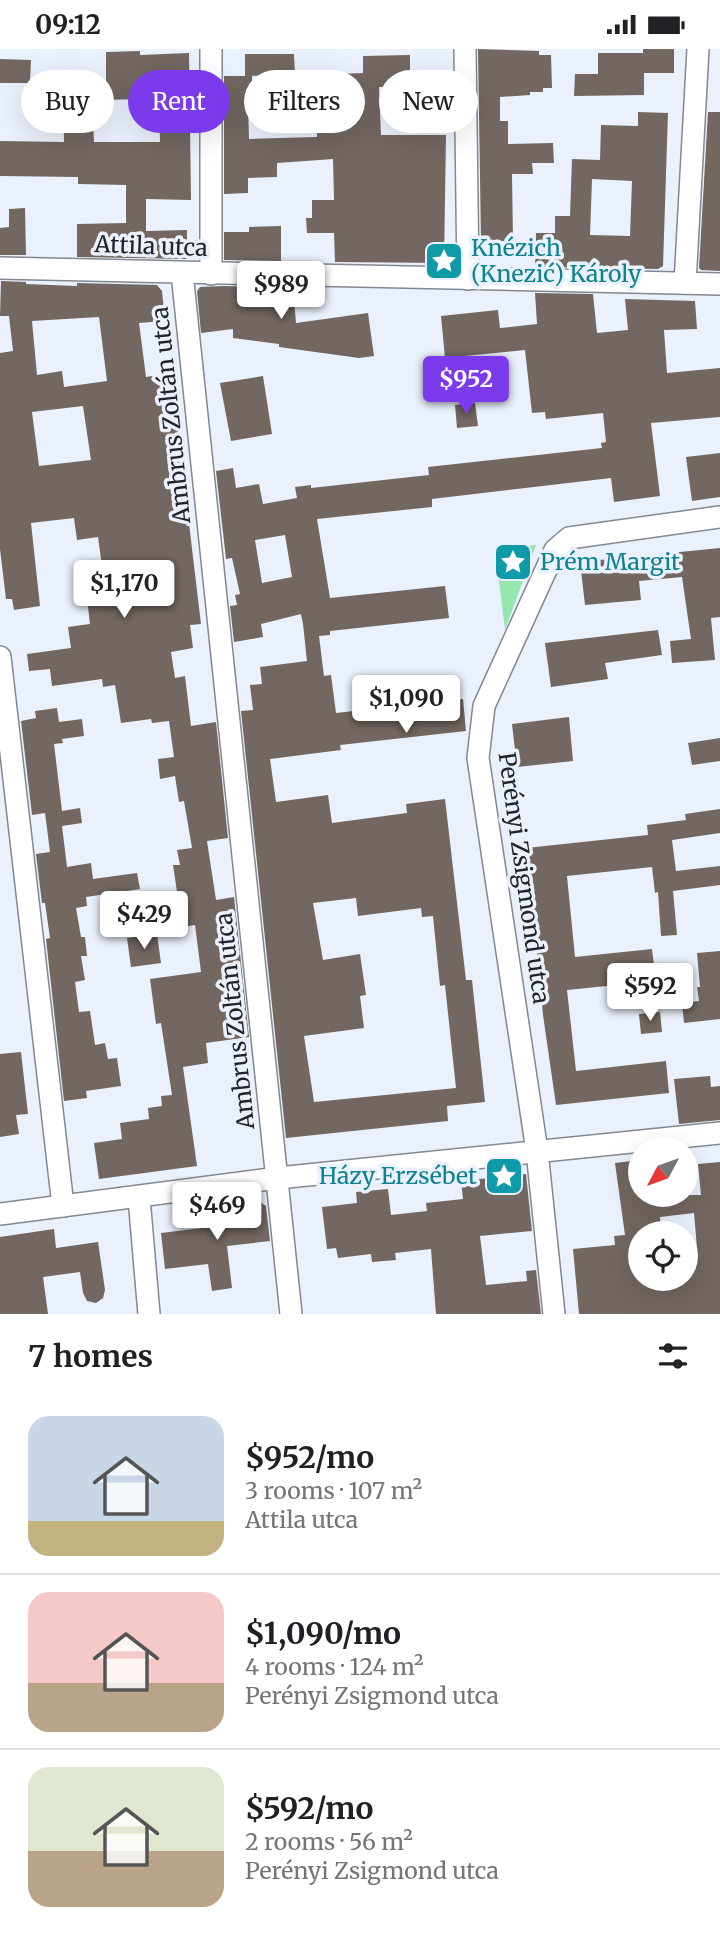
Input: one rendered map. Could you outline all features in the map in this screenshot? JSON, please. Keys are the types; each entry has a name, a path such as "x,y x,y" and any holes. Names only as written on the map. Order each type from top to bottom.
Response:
{"street":[{"path":"211,49 211,274"},
{"path":"465,49 468,279"},
{"path":"685,283 698,49"},
{"name":"Attila utca","path":"0,268 720,284"},
{"name":"Ambrus Zoltán utca","path":"182,273 290,1314"},
{"name":"Perényi Zsigmond utca","path":"554,1314 537,1151 478,758 484,706 555,549 569,538 720,517"},
{"path":"0,657 62,1206"},
{"path":"0,1214 278,1178 720,1133"},
{"path":"139,1198 149,1314"}],"green space":[{"path":"536,545 505,630 495,550"}],"building":[{"path":"478,49 539,51 539,55 551,55 552,88 543,88 543,92 530,92 530,95 500,97 500,121 508,121 508,144 553,143 554,163 532,163 533,174 512,174 513,241 481,241"},
{"path":"643,49 674,49 674,73 644,73 644,95 574,96 575,74 598,74 598,53 643,53"},
{"path":"140,51 140,55 189,53 189,70 128,70 128,99 114,100 114,70 106,70 106,52"},
{"path":"245,54 294,54 295,70 245,70"},
{"path":"410,55 410,70 379,70 381,135 446,135 444,263 335,262 334,233 307,233 306,218 312,218 312,200 334,200 333,159 277,163 277,177 248,178 248,193 224,194 224,133 230,133 230,76 244,76 244,133 249,133 249,139 317,137 317,133 365,133 363,56"},
{"path":"0,59 31,60 31,70 21,70 21,83 0,83"},
{"path":"638,112 668,113 663,266 658,269 535,267 536,233 555,233 555,216 570,216 572,159 600,160 601,125 638,126","holes":["592,179 632,181 630,236 590,235"]},
{"path":"708,112 720,112 720,271 699,268"},
{"path":"64,133 94,133 94,142 160,142 160,133 190,133 191,200 146,199 146,231 187,230 187,259 77,257 77,224 126,223 126,185 78,184 78,177 0,176 0,141 64,142"},
{"path":"25,208 26,255 0,255 0,228 9,227 9,209"},
{"path":"281,226 281,261 224,260 224,232 249,232 249,227"},
{"path":"1,281 77,286 77,283 157,285 162,291 165,321 139,323 146,377 171,373 201,624 190,625 193,648 171,652 175,678 185,676 191,726 216,722 228,838 207,841 216,900 234,897 249,1037 206,1043 208,1063 183,1067 197,1166 99,1179 94,1143 122,1139 120,1123 149,1119 148,1108 162,1106 161,1096 172,1095 161,1023 156,1024 150,979 201,972 195,925 143,933 140,910 179,905 173,865 180,865 177,850 192,848 184,801 179,802 175,776 160,779 158,759 174,757 169,721 152,723 151,719 121,723 115,685 103,687 102,679 52,686 50,669 29,671 27,654 71,648 68,627 90,624 86,590 105,588 98,537 77,540 74,518 31,523 40,606 14,610 12,599 6,599 0,549 0,353 13,351 9,316 0,316","holes":["99,317 107,381 64,387 62,371 37,375 32,321","83,406 91,460 39,466 32,412"]},
{"path":"200,287 293,288 296,323 368,313 374,356 359,358 279,347 279,344 233,338 233,329 201,333 197,291"},
{"path":"535,293 593,294 597,333 628,330 625,299 695,301 697,329 664,330 667,373 720,368 720,417 651,423 660,496 614,502 611,478 432,499 432,507 317,519 330,598 445,586 449,618 330,631 330,635 319,636 324,676 331,675 336,713 463,699 466,731 340,745 341,750 270,759 276,802 328,795 332,823 407,813 406,804 445,799 466,980 472,980 485,1102 447,1106 448,1121 286,1138 241,711 253,710 250,685 262,684 260,667 307,661 301,614 261,624 263,637 234,642 230,606 237,605 235,595 240,594 232,558 226,559 216,471 233,468 236,488 259,484 263,504 297,498 295,487 311,485 311,488 429,475 428,467 602,448 601,443 606,442 603,413 546,419 545,412 532,413 525,350 445,358 441,316 498,310 500,328 537,324","holes":["285,535 292,577 262,583 255,540","356,898 358,916 421,908 422,917 433,916 440,986 445,985 456,1088 314,1102 304,1036 364,1028 360,996 366,995 360,954 323,960 313,903"]},
{"path":"263,376 272,434 231,441 220,383"},
{"path":"475,403 478,426 457,428 455,405"},
{"path":"720,453 720,497 692,501 686,457"},
{"path":"720,548 720,617 711,618 715,660 672,663 670,641 691,639 682,577 639,581 641,600 585,605 580,562"},
{"path":"658,630 662,655 605,663 608,679 551,687 545,643"},
{"path":"57,708 59,722 82,719 84,736 62,739 63,743 54,744 62,811 80,808 82,823 62,826 67,867 91,863 93,879 137,873 140,889 86,897 87,906 76,908 81,937 85,937 87,956 81,956 85,980 75,982 79,1012 90,1011 95,1045 105,1043 108,1059 117,1058 121,1086 86,1091 87,1098 64,1101 46,939 50,938 45,903 42,903 36,854 50,852 45,813 32,815 21,721 36,718 35,711"},
{"path":"569,717 573,761 517,767 512,724"},
{"path":"720,738 720,761 692,765 688,743"},
{"path":"720,809 720,833 672,840 676,871 720,866 720,885 673,891 677,935 661,936 658,892 655,893 652,867 567,876 575,957 652,949 656,981 567,990 576,1071 666,1061 669,1093 556,1105 536,940 534,941 526,848 648,835 647,825 686,820 685,814"},
{"path":"157,934 161,963 131,967 127,938"},
{"path":"720,951 720,1019 684,1023 682,1003 699,1001 697,953"},
{"path":"660,1012 662,1032 641,1034 639,1014"},
{"path":"21,1052 28,1114 16,1115 19,1134 0,1137 0,1054"},
{"path":"710,1076 711,1087 720,1086 720,1120 679,1124 674,1079"},
{"path":"628,1161 628,1207 698,1207 698,1195 701,1195 698,1164 720,1162 720,1314 579,1314 573,1249 615,1245 614,1236 625,1235 615,1163"},
{"path":"526,1174 532,1231 480,1236 486,1285 527,1281 526,1271 536,1270 541,1314 436,1314 431,1249 395,1253 396,1260 372,1262 371,1254 338,1258 336,1248 327,1249 322,1207 357,1203 356,1192 388,1189 391,1215 427,1211 426,1203 463,1199 461,1181"},
{"path":"260,1202 266,1206 270,1241 227,1246 232,1288 212,1291 208,1264 165,1269 161,1233 227,1225 224,1206"},
{"path":"54,1229 56,1248 98,1242 105,1290 103,1298 96,1303 87,1301 80,1272 43,1277 48,1314 0,1314 0,1237"}],"place":[{"name":"Knézich (Knezić) Károly","path":"444,261"},
{"name":"Prém Margit","path":"513,562"},
{"name":"Házy Erzsébet","path":"504,1176"}]}
